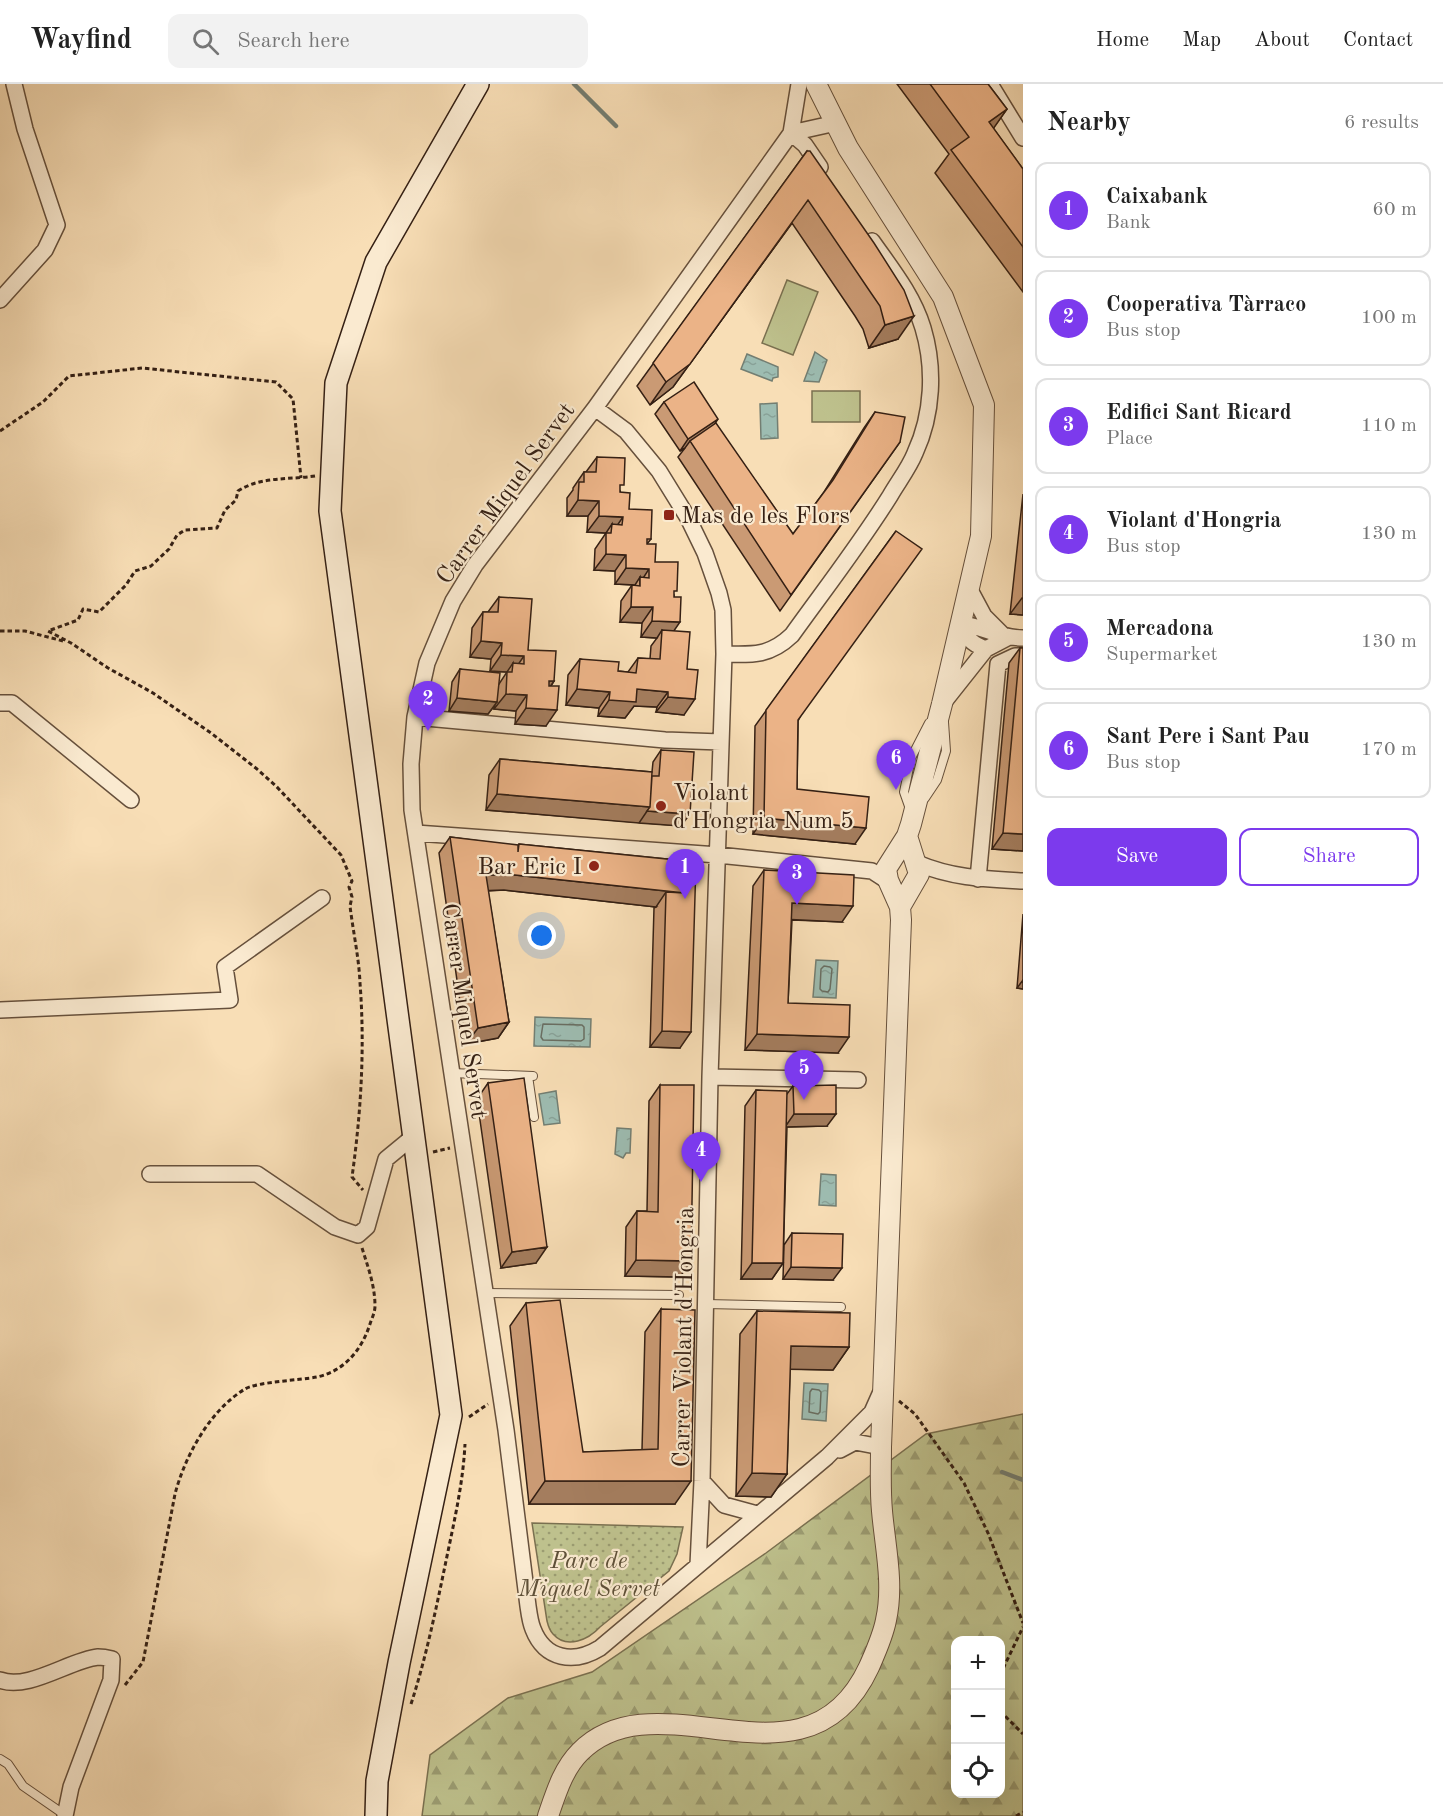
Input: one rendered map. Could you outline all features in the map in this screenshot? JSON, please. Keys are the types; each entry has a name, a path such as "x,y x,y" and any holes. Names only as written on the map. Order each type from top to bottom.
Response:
{"main road":[{"path":"376,1816 377,1781 399,1663 451,1415 330,511 336,383 376,262 478,84"}],"street":[{"path":"0,300 45,250 57,225 25,129 14,84"},
{"name":"Carrer Miquel Servet","path":"799,84 791,133 595,408 475,565 453,601 426,663 415,717 411,764 412,810 501,1398 528,1606 533,1630 549,1651 559,1656 586,1656 600,1648 827,1457 872,1412 883,1388"},
{"path":"816,84 848,148 943,297 984,405 981,536 944,697 913,817 907,836 887,872 900,907"},
{"path":"990,84 1023,138"},
{"path":"791,133 836,123"},
{"path":"791,133 804,145 830,181"},
{"path":"724,654 754,656 782,645 792,635 872,525 916,453 931,390 929,361 922,327 903,286 863,228"},
{"name":"Carrer Violant d'Hongria","path":"595,408 626,431 659,471 688,518 705,553 723,610 724,654 710,1077 702,1481 698,1565"},
{"path":"969,588 984,616 1007,638"},
{"path":"961,624 969,624 1007,638 1023,638"},
{"path":"961,624 968,639 986,649"},
{"path":"944,697 986,649 1007,638"},
{"path":"978,879 998,664 1015,656 1023,656"},
{"path":"0,703 12,703 131,800"},
{"path":"415,717 665,740 721,742"},
{"path":"416,833 717,855 887,872 902,889 915,872"},
{"path":"548,1816 562,1779 573,1760 590,1743 613,1731 637,1725 662,1725 759,1732 794,1731 816,1725 848,1699 857,1688 874,1656 884,1629 888,1607 888,1576 881,1508 881,1447 900,907 915,872 907,836"},
{"path":"887,872 903,856 915,872"},
{"path":"915,872 1023,881"},
{"path":"0,1010 230,1000 225,967 322,898"},
{"path":"710,1077 858,1080"},
{"path":"150,1174 257,1174 335,1227 358,1235 367,1227 386,1159 415,1145"},
{"name":"Carrer Miquel Servet","path":"827,1457 855,1442 881,1447"},
{"name":"Carrer Violant d'Hongria","path":"702,1481 724,1505 757,1514"},
{"path":"0,1680 10,1684 40,1677 98,1657 112,1659 111,1680 71,1787 65,1815"}],"lane":[{"path":"451,1073 530,1076 534,1117"},
{"path":"485,1293 679,1295"},
{"path":"706,1304 841,1307"},
{"path":"0,1759 8,1764 23,1785 65,1815"}],"path":[{"path":"0,431 43,402 69,375 142,368 276,382 293,399 300,478"},
{"path":"332,474 268,479 246,486 238,491 236,500 225,510 217,528 185,530 177,535 170,549 151,566 135,571 126,585 99,612 83,609 78,620 48,632 71,643 108,668 153,693 211,733 276,786 341,855 352,880 349,886 352,897 350,906 360,981 363,1044 359,1120 352,1177 374,1201"},
{"path":"0,631 25,631 71,643"},
{"path":"415,1145 462,1146"},
{"path":"125,1685 143,1662 175,1494 181,1472 194,1445 224,1405 247,1387 319,1376 334,1371 354,1356 365,1341 375,1308 372,1279 358,1235"},
{"path":"883,1388 915,1414 964,1483 988,1533 1023,1625 1005,1664"},
{"path":"467,1426 470,1416 501,1398"},
{"path":"409,1712 434,1623 453,1535 463,1476 465,1437"},
{"path":"1005,1716 1023,1734"},
{"path":"1016,1816 1023,1812"}],"green space":[{"path":"787,280 818,292 793,355 762,343"},
{"path":"812,391 860,391 860,422 812,422"},
{"path":"1023,1414 1023,1816 422,1816 430,1755 508,1698 592,1672 766,1553 926,1434"},
{"name":"Parc de Miquel Servet","path":"532,1523 683,1527 677,1554 669,1571 590,1635 571,1642 559,1639 552,1633 548,1624"}],"water":[{"path":"815,352 827,360 819,382 804,381"},
{"path":"747,354 778,367 778,377 773,378 772,381 741,369"},
{"path":"777,403 778,438 761,439 760,404"},
{"path":"816,960 838,961 836,998 813,997"},
{"path":"535,1017 591,1019 590,1047 534,1046"},
{"path":"556,1091 560,1123 544,1125 539,1094"},
{"path":"617,1128 631,1129 630,1153 626,1153 623,1158 615,1154"},
{"path":"821,1174 836,1175 836,1206 819,1205"},
{"path":"804,1383 828,1384 826,1421 802,1419"}],"building":[{"path":"930,84 988,84 1007,109 989,122 1023,169 1023,247 951,150 969,137"},
{"path":"807,151 810,151 874,243 904,290 914,316 885,325 880,306 808,200 690,364 666,382 653,363"},
{"path":"694,382 718,419 688,439 664,402"},
{"path":"875,412 905,417 900,442 791,595 690,441 716,423 793,534 833,480"},
{"path":"597,457 625,458 624,485 620,485 620,492 630,493 629,509 652,510 651,539 647,539 647,544 656,544 655,562 678,562 677,591 674,591 674,597 681,597 680,622 652,621 653,607 631,607 632,585 640,586 640,577 649,578 649,569 626,568 626,555 606,554 606,533 611,533 612,524 622,525 623,517 599,516 599,501 578,500 579,482 584,482 584,472 596,472"},
{"path":"896,531 922,549 798,720 797,789 869,797 866,828 764,818 766,710"},
{"path":"499,597 532,599 528,650 556,651 554,681 549,681 549,686 559,686 557,710 526,708 527,695 506,694 507,672 512,672 513,663 524,664 524,656 501,655 502,643 481,641 483,612 498,612"},
{"path":"662,630 690,632 687,669 698,670 695,699 668,697 668,692 637,689 636,702 609,700 610,692 577,689 580,659 619,662 618,671 636,673 638,658 660,659"},
{"path":"1020,648 1023,648 1023,834 1003,833"},
{"path":"460,669 500,673 497,702 457,698"},
{"name":"Violant d'Hongria Num 5","path":"661,750 694,752 690,814 647,811 650,807 652,776 659,776"},
{"path":"500,759 652,772 650,807 497,794"},
{"path":"450,837 518,845 518,852 519,844 696,862 691,1032 662,1031 666,892 685,893 515,875 486,875 509,1022 478,1028"},
{"path":"764,870 854,875 853,906 792,903 788,1003 850,1005 849,1037 757,1034"},
{"path":"524,1078 547,1247 512,1252 488,1083"},
{"path":"660,1085 694,1085 691,1261 636,1260 637,1211 658,1212"},
{"path":"836,1085 836,1114 794,1114 793,1086"},
{"path":"756,1090 787,1091 783,1263 752,1263"},
{"path":"792,1233 843,1234 842,1268 791,1267"},
{"path":"560,1300 583,1452 658,1449 661,1309 695,1310 691,1481 545,1481 526,1303"},
{"path":"757,1311 850,1313 849,1347 791,1346 787,1474 752,1473"}],"waterway":[{"path":"574,84 616,126"},
{"path":"1002,1472 1023,1480"}],"place":[{"name":"Mas de les Flors","path":"669,515"},
{"name":"Cooperativa Tàrraco","path":"428,731"},
{"name":"Sant Pere i Sant Pau","path":"896,790"},
{"name":"Violant d'Hongria Num 5","path":"661,806"},
{"name":"Bar Eric I","path":"594,866"},
{"name":"Caixabank","path":"685,899"},
{"name":"Edifici Sant Ricard","path":"797,905"},
{"name":"Mercadona","path":"804,1100"},
{"name":"Violant d'Hongria","path":"701,1182"}]}
